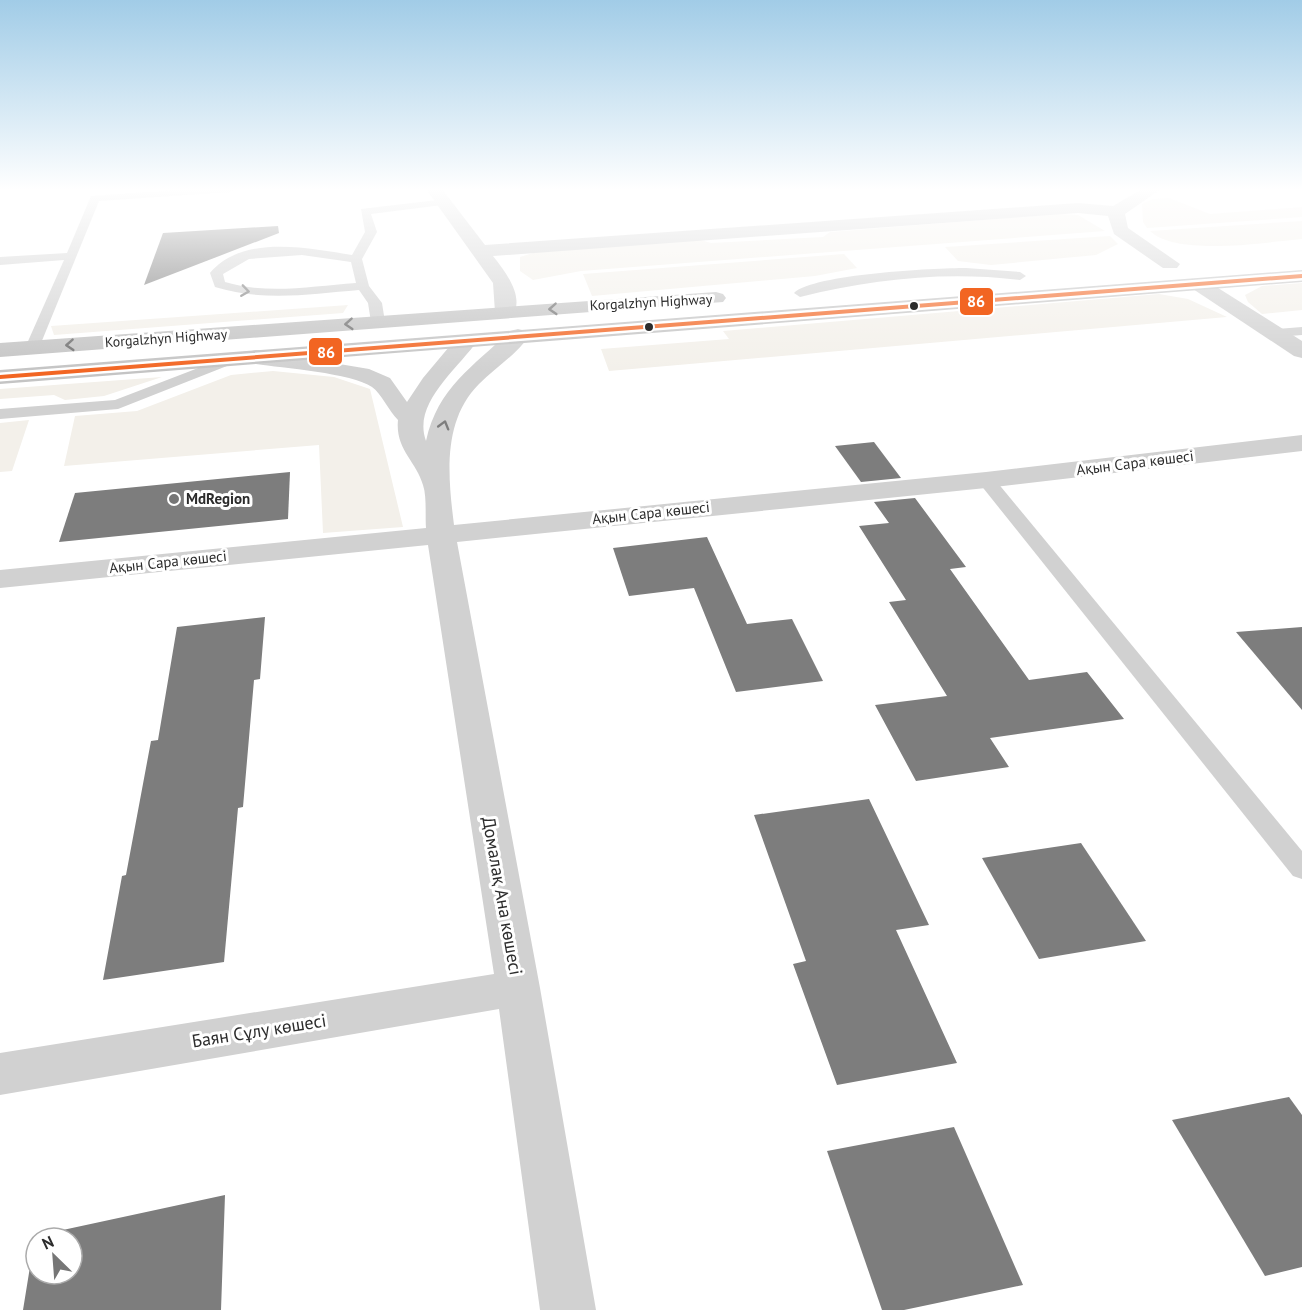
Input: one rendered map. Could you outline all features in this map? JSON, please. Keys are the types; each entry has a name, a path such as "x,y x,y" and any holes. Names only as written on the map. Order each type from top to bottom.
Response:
{"main road":[{"path":"1135,267 1192,262"},
{"path":"778,295 1043,274"},
{"name":"Korgalzhyn Highway","path":"0,377 1302,276"},
{"name":"Korgalzhyn Highway","path":"0,350 732,297"},
{"path":"467,340 506,312 518,336"}],"street":[{"path":"480,251 492,250"},
{"path":"1150,250 1170,264"},
{"path":"480,251 503,283 506,312"},
{"path":"1200,285 1302,351"},
{"name":"Домалақ Ана көшесі","path":"518,336 456,395 444,424 435,482 441,533 518,988 568,1310"},
{"path":"256,357 361,374 382,383 396,405 412,418 436,378 467,340"},
{"name":"Домалақ Ана көшесі","path":"412,418 410,430 424,465 435,482"},
{"name":"Ақын Сара көшесі","path":"0,579 986,480 1302,443"},
{"name":"Баян Сұлу көшесі","path":"0,1074 518,988"}],"lane":[{"path":"32,348 74,250"},
{"path":"280,250 227,262 216,273 220,284 233,289 260,293 363,286"},
{"path":"285,250 311,251 356,259"},
{"path":"361,250 356,259 363,286 375,303 378,322"},
{"path":"0,261 72,256"},
{"path":"1277,333 1302,331"},
{"path":"0,414 118,404 232,359"},
{"path":"986,480 1302,868"}],"shaded area":[{"path":"854,250 581,271 533,280 520,271 520,257 536,252"},
{"path":"948,250 1106,250 1096,255 991,265 958,261"},
{"path":"844,254 857,268 815,276 592,296 583,274"},
{"path":"1302,283 1302,310 1262,314 1248,302 1245,295 1262,286"},
{"path":"1159,294 1188,299 1227,317 609,371 601,349 729,339 723,331"},
{"path":"348,305 343,313 54,335 51,326"},
{"path":"273,371 334,377 370,389 403,527 323,533 319,445 64,466 75,416 137,411 231,375"},
{"path":"162,377 104,396 65,400 54,395 0,399 0,389"},
{"path":"29,420 12,471 0,472 0,423"}],"building":[{"path":"157,250 235,250 144,285"},
{"path":"874,442 901,478 861,482 835,446"},
{"path":"290,472 288,519 59,542 75,493"},
{"path":"915,498 966,567 950,569 1029,680 1087,672 1124,719 990,738 1009,767 916,781 875,705 947,696 889,602 906,600 859,526 889,523 874,502"},
{"path":"707,537 747,624 792,619 823,681 736,692 694,588 629,596 613,548"},
{"path":"265,617 260,679 254,680 243,807 238,808 224,962 103,980 122,876 126,875 151,741 158,740 177,627"},
{"path":"1302,627 1302,710 1236,632"},
{"path":"869,799 929,925 896,930 957,1063 837,1085 793,964 806,961 754,815"},
{"path":"1081,843 1146,941 1039,959 982,858"},
{"path":"1289,1097 1302,1115 1302,1267 1265,1276 1172,1120"},
{"path":"954,1127 1023,1285 904,1310 882,1310 827,1151"},
{"path":"225,1195 221,1310 23,1310 27,1286 84,1286 84,1226 81,1226"}],"transit line":[{"name":"86","path":"0,377 1302,276"}],"place":[{"name":"MdRegion","path":"174,499"}]}
